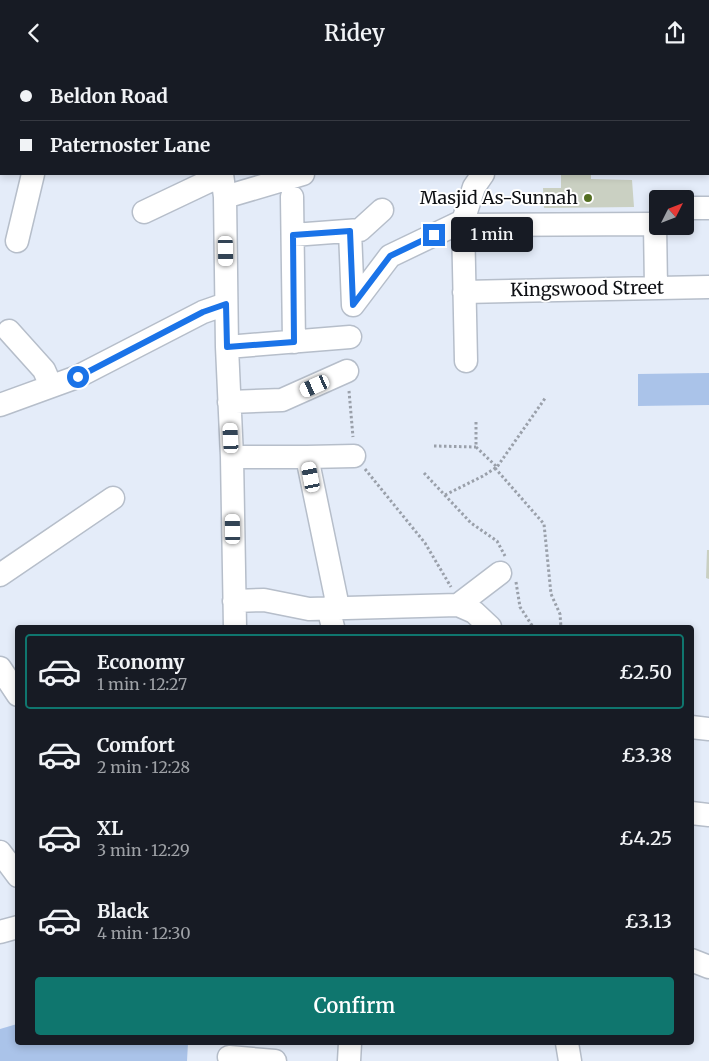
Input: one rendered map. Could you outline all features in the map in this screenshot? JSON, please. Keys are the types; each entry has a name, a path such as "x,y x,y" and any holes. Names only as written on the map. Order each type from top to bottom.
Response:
{"street":[{"path":"16,241 33,175"},
{"path":"144,212 220,175"},
{"path":"222,175 225,197 235,625"},
{"path":"225,197 300,175"},
{"path":"466,361 463,223 474,187 482,175"},
{"path":"292,197 294,342"},
{"path":"694,209 709,209"},
{"path":"293,235 360,230 382,210"},
{"path":"350,231 353,305 390,256 463,223 655,223 656,287"},
{"name":"Kingswood Street","path":"464,292 709,287"},
{"path":"0,405 78,377 203,312 226,304"},
{"path":"9,331 44,370 51,386"},
{"path":"227,347 350,337"},
{"path":"229,402 282,401 347,371"},
{"path":"232,457 354,456"},
{"path":"308,457 333,614"},
{"path":"0,575 113,498"},
{"path":"458,605 507,568"},
{"path":"234,601 264,599 333,614 458,605 474,612 488,625"},
{"path":"0,668 15,690"},
{"path":"694,727 709,729"},
{"path":"694,813 709,815"},
{"path":"0,852 15,872"},
{"path":"0,932 15,928"},
{"path":"694,961 709,967"},
{"path":"349,1061 350,1045"},
{"path":"567,1045 570,1061"},
{"path":"229,1053 275,1061"}],"path":[{"path":"347,371 354,456 425,543 454,591 458,605"},
{"path":"445,495 483,477 496,467 546,397"},
{"path":"476,422 476,447"},
{"path":"434,446 476,447 496,467 544,524 551,594 560,614 561,625"},
{"path":"424,473 471,523 497,541 520,607 532,625"}],"shaded area":[{"path":"709,373 709,405 638,406 638,374"},
{"path":"15,1025 15,1045 188,1045 187,1061 0,1061 0,1029"}],"building":[{"name":"Masjid As-Sunnah","path":"561,175 591,175 591,179 632,180 634,207 544,208 543,188 561,188"},
{"path":"707,550 709,550 709,579 706,578"}],"place":[{"name":"Masjid As-Sunnah","path":"588,198"}],"route":[{"path":"78,377 203,312 226,304 227,347 294,342 293,235 350,231 353,305 390,256 434,235"}]}
